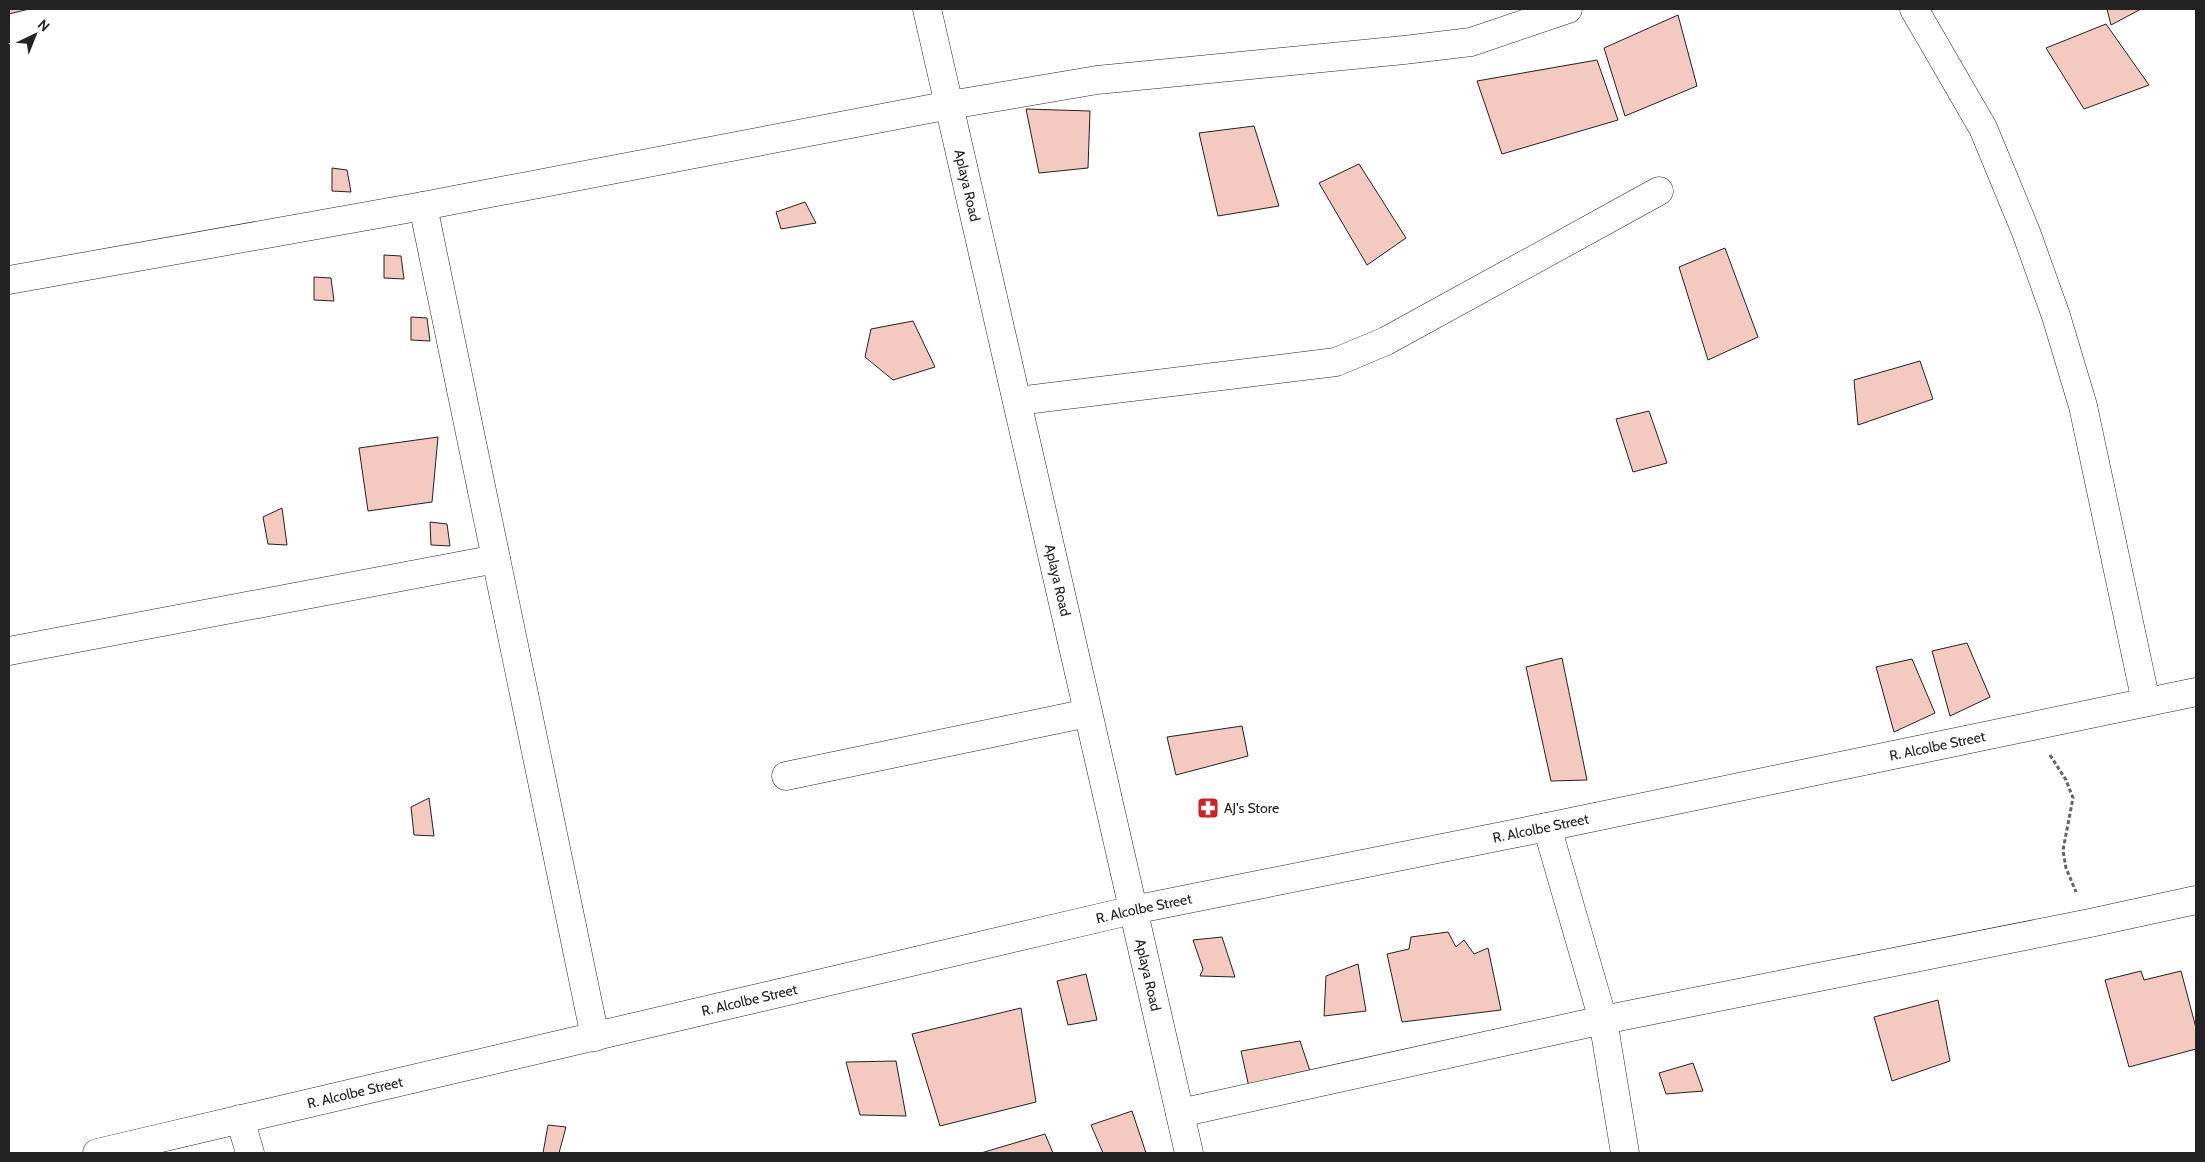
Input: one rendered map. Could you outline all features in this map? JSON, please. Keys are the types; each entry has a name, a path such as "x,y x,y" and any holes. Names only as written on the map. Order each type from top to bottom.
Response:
{"street":[{"name":"Aplaya Road","path":"928,9 1189,1153"},
{"path":"9,280 423,206 950,105 1097,80 1471,42 1568,9"},
{"path":"1914,9 1983,128 2026,232 2056,316 2082,406 2146,702"},
{"path":"1017,401 1336,362 1386,341 1659,192"},
{"path":"423,206 595,1037"},
{"path":"9,652 496,559"},
{"name":"R. Alcolbe Street","path":"97,1153 1133,910 1548,827 2196,692"},
{"path":"786,776 1088,713"},
{"path":"1548,827 1603,1020 1625,1153"},
{"path":"1180,1114 1603,1020 2090,924 2196,900"},
{"path":"240,1119 250,1153"}],"path":[{"path":"2033,727 2066,780 2073,798 2063,850 2066,868 2090,924"}],"building":[{"path":"9,9 29,9 9,14"},
{"path":"2107,9 2141,9 2111,25"},
{"path":"1678,15 1697,86 1625,116 1604,48"},
{"path":"2106,24 2149,85 2084,109 2046,48"},
{"path":"1597,60 1618,120 1502,154 1477,81"},
{"path":"1026,109 1090,111 1088,168 1039,173"},
{"path":"1254,126 1279,206 1218,216 1199,133"},
{"path":"1359,164 1406,238 1367,265 1319,183"},
{"path":"332,168 347,170 351,192 332,191"},
{"path":"805,202 816,223 781,229 776,212"},
{"path":"1725,248 1758,337 1708,360 1679,267"},
{"path":"384,255 401,256 404,279 384,278"},
{"path":"314,277 331,278 334,301 314,300"},
{"path":"411,317 427,318 430,341 411,340"},
{"path":"913,321 935,367 893,380 865,357 871,329"},
{"path":"1920,361 1933,399 1858,425 1854,380"},
{"path":"1649,411 1667,463 1633,472 1616,419"},
{"path":"438,437 432,502 368,511 359,448"},
{"path":"282,508 287,545 268,544 263,517"},
{"path":"430,522 447,524 450,546 431,545"},
{"path":"1967,643 1990,697 1950,716 1932,651"},
{"path":"1562,658 1587,780 1551,781 1526,667"},
{"path":"1912,659 1935,713 1894,732 1876,667"},
{"path":"1242,726 1248,756 1176,775 1167,737"},
{"path":"429,798 434,836 414,835 411,807"},
{"path":"1448,932 1456,947 1464,940 1474,954 1488,948 1501,1010 1402,1022 1387,954 1409,949 1411,937"},
{"path":"1222,937 1235,977 1200,976 1203,969 1193,940"},
{"path":"1358,964 1366,1011 1324,1016 1326,976"},
{"path":"2141,971 2144,980 2181,971 2196,1028 2196,1049 2129,1067 2105,980"},
{"path":"1086,974 1097,1020 1068,1025 1057,981"},
{"path":"1938,1000 1950,1061 1892,1081 1874,1017"},
{"path":"1021,1008 1036,1102 940,1126 912,1034"},
{"path":"1300,1041 1314,1083 1251,1096 1241,1051"},
{"path":"896,1061 906,1116 860,1115 846,1062"},
{"path":"1693,1063 1703,1091 1666,1094 1659,1073"},
{"path":"1132,1111 1146,1153 1103,1153 1091,1125"},
{"path":"548,1125 566,1127 559,1153 543,1153"},
{"path":"1045,1134 1053,1153 981,1153"}],"place":[{"name":"AJ's Store","path":"1208,808"}]}
